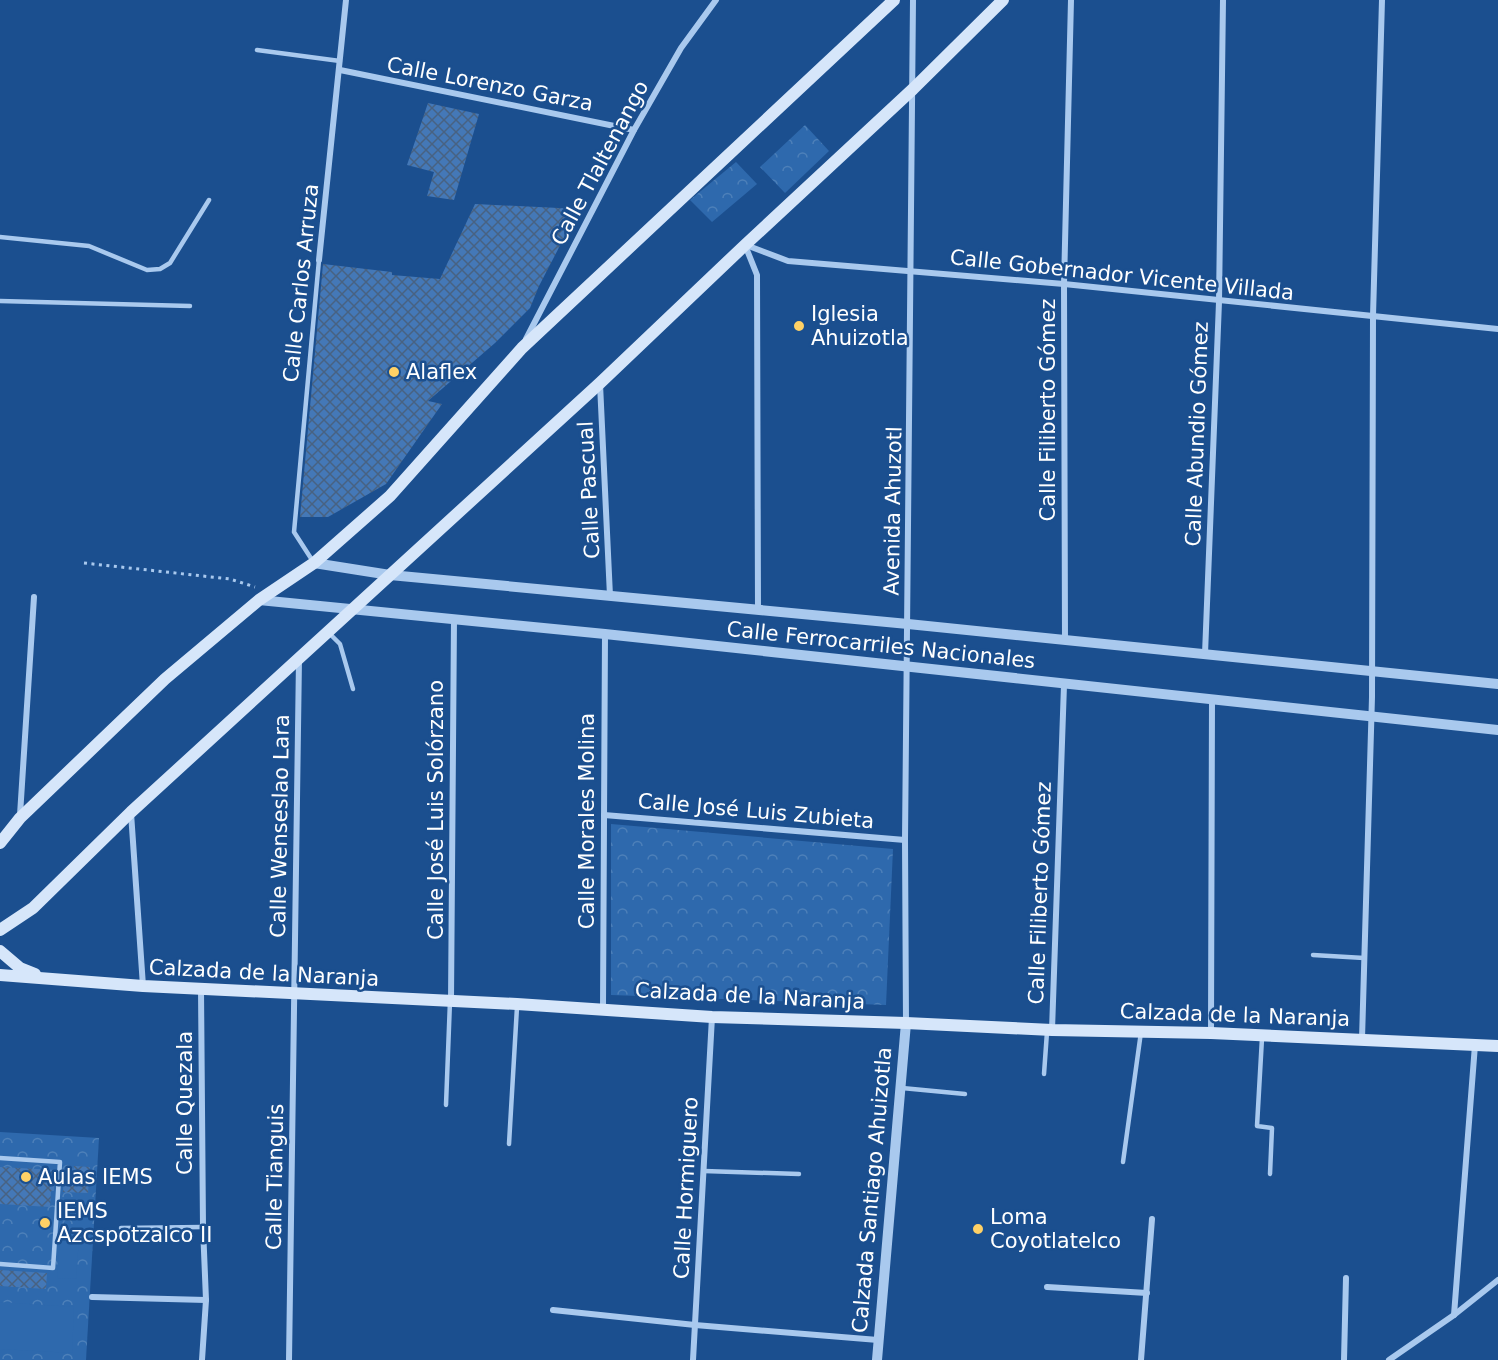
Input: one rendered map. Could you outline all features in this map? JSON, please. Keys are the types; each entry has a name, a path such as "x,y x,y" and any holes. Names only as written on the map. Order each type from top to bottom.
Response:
{"main road":[{"path":"0,843 20,818 165,679 259,600 314,563 390,496 522,348 894,0"},
{"path":"0,930 33,908 130,812 600,383 913,89 1003,0"},
{"path":"0,951 20,968 45,978"},
{"name":"Calzada de la Naranja","path":"0,975 143,986 603,1008 712,1017 1050,1030 1211,1033 1498,1046"}],"street":[{"name":"Calle Carlos Arruza","path":"319,260 346,0"},
{"name":"Calle Tlaltenango","path":"522,348 634,130 681,48 716,0"},
{"name":"Avenida Ahuzotl","path":"906,1023 905,840 913,0"},
{"name":"Calle Filiberto Gómez","path":"1065,640 1064,284 1071,0"},
{"name":"Calle Abundio Gómez","path":"1205,654 1219,302 1223,0"},
{"path":"1362,1039 1372,671 1373,316 1382,0"},
{"name":"Calle Lorenzo Garza","path":"340,70 634,130"},
{"name":"Calle Gobernador Vicente Villada","path":"745,245 788,261 1064,284 1219,302 1498,329"},
{"path":"745,245 757,274 758,610"},
{"name":"Calle Pascual","path":"600,383 610,596"},
{"name":"Calle Ferrocarriles Nacionales","path":"314,563 390,575 908,624 1498,684"},
{"path":"20,818 34,597"},
{"name":"Calle Ferrocarriles Nacionales","path":"259,600 605,634 1498,730"},
{"name":"Calle José Luis Solórzano","path":"451,1001 454,619"},
{"name":"Calle Morales Molina","path":"603,1008 605,634"},
{"name":"Calle Wenseslao Lara","path":"293,994 299,659"},
{"name":"Calle Filiberto Gómez","path":"1050,1030 1064,685"},
{"path":"1211,1033 1212,699"},
{"path":"130,812 143,986"},
{"name":"Calle José Luis Zubieta","path":"604,815 905,840"},
{"name":"Calle Quezala","path":"201,989 203,1227 206,1300 202,1360"},
{"name":"Calle Tianguis","path":"289,1360 293,994"},
{"name":"Calle Hormiguero","path":"693,1360 712,1017"},
{"name":"Calzada Santiago Ahuizotla","path":"877,1360 906,1023"},
{"path":"1454,1315 1475,1045"},
{"path":"1141,1360 1152,1219"},
{"path":"1344,1360 1346,1278"},
{"path":"1389,1360 1454,1315 1498,1280"},
{"path":"1047,1287 1147,1293"},
{"path":"92,1296 206,1300"},
{"path":"553,1310 695,1325 878,1340"}],"lane":[{"path":"257,50 341,61"},
{"path":"0,237 89,246 147,270 160,269 170,263 209,200"},
{"name":"Calle Carlos Arruza","path":"314,563 294,532 319,260"},
{"path":"0,301 189,306"},
{"path":"328,632 340,644 353,689"},
{"path":"1313,956 1364,958"},
{"path":"446,1105 451,1001"},
{"path":"509,1144 517,1004"},
{"path":"1044,1074 1050,1030"},
{"path":"1123,1162 1141,1032"},
{"path":"1262,1035 1257,1126 1272,1128 1270,1174"},
{"path":"902,1088 965,1094"},
{"path":"0,1158 60,1162 54,1268 0,1264"},
{"path":"704,1171 799,1174"},
{"path":"121,1228 203,1227"}],"path":[{"path":"84,563 230,579 271,591"}],"green space":[{"path":"805,125 829,151 785,193 760,167"},
{"path":"736,162 757,184 712,222 690,200"},
{"path":"611,824 893,849 886,1005 611,995"},
{"name":"IEMS Azcspotzalco II","path":"0,1132 99,1138 86,1360 0,1360"},
{"path":"60,1237 79,1239 76,1279 57,1278"},
{"path":"0,1302 74,1307 72,1353 0,1349"}],"building":[{"path":"428,103 479,114 454,200 427,196 434,172 407,165"},
{"path":"475,204 579,209 530,308 495,343 428,401 442,404 386,484 328,517 300,517 323,264 392,272 392,275 440,279"},
{"name":"Aulas IEMS","path":"74,1166 90,1167 88,1193 63,1192 64,1171 73,1172"},
{"path":"0,1167 55,1170 54,1191 51,1191 50,1207 0,1204"},
{"path":"0,1270 47,1273 46,1289 0,1286"}],"place":[{"name":"Iglesia Ahuizotla","path":"799,326"},
{"name":"Alaflex","path":"394,372"},
{"name":"Aulas IEMS","path":"26,1177"},
{"name":"IEMS Azcspotzalco II","path":"45,1223"},
{"name":"Loma Coyotlatelco","path":"978,1229"}]}
